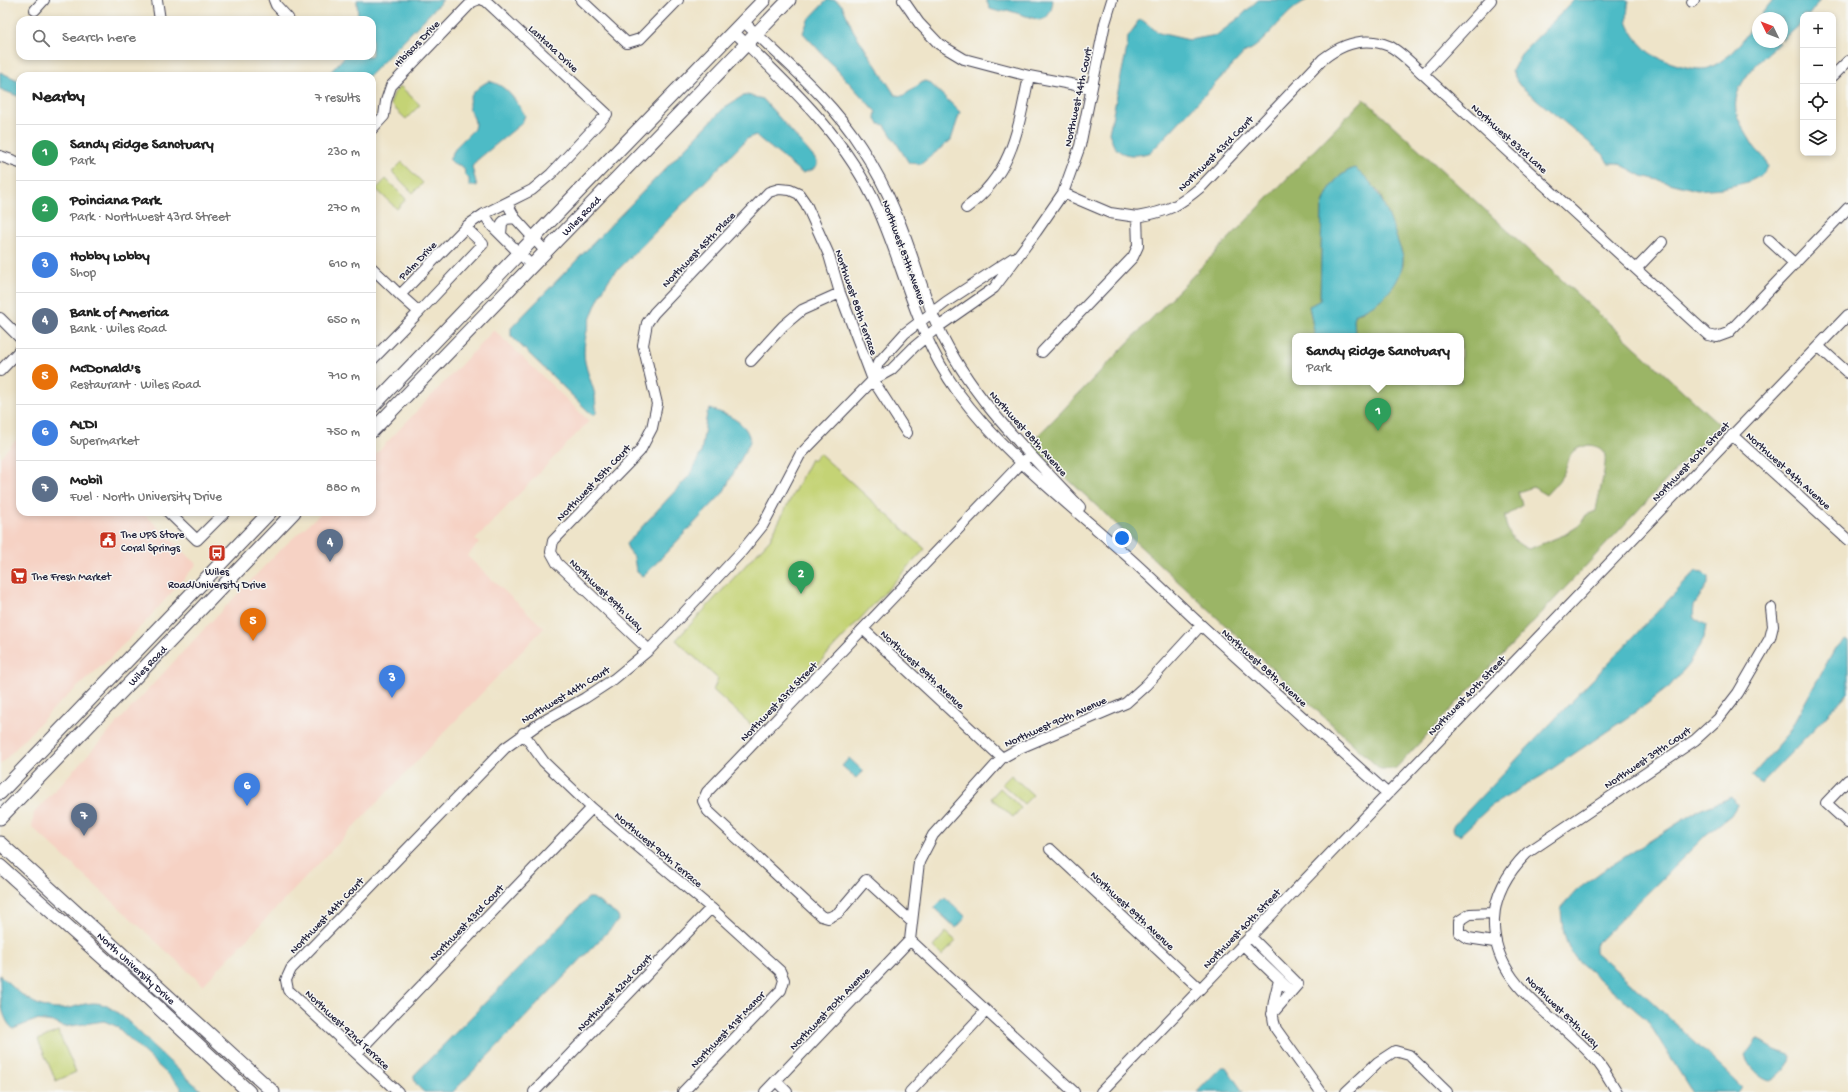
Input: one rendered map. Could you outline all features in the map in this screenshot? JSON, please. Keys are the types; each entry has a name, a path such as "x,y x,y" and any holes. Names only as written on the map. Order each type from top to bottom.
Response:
{"main road":[{"name":"Wiles Road","path":"376,403 532,239 764,0"},
{"name":"Wiles Road","path":"376,427 789,0"},
{"name":"Wiles Road","path":"0,793 266,516"},
{"name":"Wiles Road","path":"0,818 290,516"},
{"name":"North University Drive","path":"0,843 272,1092"},
{"name":"North University Drive","path":"0,866 148,998 249,1092"},
{"path":"148,998 171,1000"}],"street":[{"path":"35,10 44,0"},
{"path":"157,0 159,16"},
{"path":"274,0 276,5 286,16"},
{"name":"Hibiscus Drive","path":"376,125 384,116 386,101 391,86 472,2 477,0"},
{"name":"Lantana Drive","path":"483,0 486,0 607,114"},
{"path":"581,0 627,43 640,39 678,0"},
{"path":"903,0 919,23 939,44 964,58 1029,76 1091,88"},
{"name":"Northwest 44th Court","path":"286,980 291,969 505,748 523,734 585,698 614,679 649,650 742,551 764,525 800,455 873,380 891,370 938,327 994,288 1063,193 1080,146 1105,23 1112,0"},
{"path":"1423,74 1491,0"},
{"name":"Northwest 87th Avenue","path":"744,22 841,119 860,146 883,184 896,212 932,312"},
{"name":"Northwest 87th Avenue","path":"734,32 813,110 850,157 881,216 925,338"},
{"name":"Northwest 83rd Lane","path":"1359,42 1374,42 1391,47 1423,74 1637,268 1708,335 1717,337 1728,333 1795,264"},
{"name":"Northwest 43rd Court","path":"1137,217 1166,211 1184,201 1202,186 1323,58 1334,50 1347,44 1359,42"},
{"path":"1836,73 1848,61"},
{"path":"966,208 981,197 1007,161 1017,134 1029,76"},
{"name":"Palm Drive","path":"419,312 400,295 466,228 484,214 507,204 532,190 551,174 607,114"},
{"path":"0,156 16,161"},
{"name":"Northwest 88th Terrace","path":"779,189 790,190 799,194 806,204 829,255 840,293 873,380 907,433"},
{"name":"Northwest 45th Place","path":"644,334 647,323 654,313 769,192 779,189"},
{"path":"1042,352 1133,257 1138,246 1137,217 1110,213 1063,193"},
{"path":"507,204 515,218 532,239 546,252"},
{"path":"1769,240 1795,264 1848,208"},
{"path":"484,214 532,266"},
{"path":"501,234 502,223 506,219 515,218"},
{"path":"376,356 483,244 466,228"},
{"path":"1637,268 1662,242"},
{"name":"Northwest 44th Court","path":"873,380 878,363 919,322 1018,254"},
{"path":"376,272 400,295"},
{"path":"751,361 783,326 802,310 840,293"},
{"name":"Northwest 88th Avenue","path":"932,312 954,357 970,383 988,407 1030,454 1128,557"},
{"name":"Northwest 40th Street","path":"1101,1092 1848,315"},
{"path":"0,318 16,334"},
{"name":"Northwest 45th Court","path":"552,552 553,541 640,451 652,428 657,404 645,357 643,345 644,334"},
{"name":"Northwest 88th Avenue","path":"925,338 941,367 962,397 1003,445 1387,793"},
{"path":"1818,346 1848,373"},
{"path":"0,371 16,354"},
{"name":"Northwest 84th Avenue","path":"1732,435 1848,540"},
{"name":"Northwest 43rd Street","path":"912,922 866,880 838,913 828,918 821,916 708,811 703,801 707,792 1030,454"},
{"path":"172,516 197,540 221,516"},
{"name":"Northwest 89th Way","path":"552,552 557,563 649,650"},
{"name":"Northwest 39th Court","path":"1497,898 1510,871 1527,852 1696,740 1718,719 1738,693 1770,638 1773,626 1771,608"},
{"name":"Northwest 90th Avenue","path":"765,1092 910,940 919,862 927,845 933,834 1002,758 1020,748 1126,702 1146,685 1201,625"},
{"name":"Northwest 89th Avenue","path":"863,629 1002,758"},
{"name":"Northwest 90th Terrace","path":"523,734 544,762 592,808 711,908 780,971 784,980"},
{"path":"1848,780 1826,803 1848,823"},
{"name":"Northwest 43rd Court","path":"357,1053 592,808"},
{"name":"Northwest 89th Avenue","path":"1050,849 1200,989"},
{"name":"Northwest 87th Way","path":"1497,898 1494,913 1494,942 1503,965 1520,988 1596,1060 1617,1092"},
{"name":"Northwest 42nd Court","path":"534,1092 711,908"},
{"path":"1494,913 1470,914 1459,921 1458,926 1459,932 1468,938 1494,942"},
{"path":"1250,936 1298,984 1272,1014"},
{"path":"910,940 1074,1092"},
{"path":"1242,944 1291,991"},
{"name":"Northwest 92nd Terrace","path":"286,980 288,990 398,1092"},
{"name":"Northwest 41st Manor","path":"684,1092 781,990 784,980"},
{"path":"1279,980 1273,1000 1272,1019 1276,1029 1321,1092"},
{"path":"910,1092 986,1011"},
{"path":"1346,1092 1378,1062 1395,1051 1409,1055 1447,1092"},
{"path":"776,1081 787,1092"}],"shaded area":[{"path":"494,330 589,421 475,540 479,543 467,556 544,628 203,985 32,827 34,813 204,629 280,550 318,516 376,516 376,454"},
{"path":"16,440 16,516 146,516 197,564 148,619 109,659 53,709 0,765 0,457"}],"green space":[{"path":"400,86 420,105 406,119 390,104 394,93"},
{"path":"1364,99 1719,424 1395,769 1380,769 1030,444","holes":["1355,168 1379,192 1403,256 1403,265 1364,311 1356,313 1354,319 1355,333 1464,333 1464,385 1292,385 1292,333 1314,333 1309,306 1320,302 1322,208 1327,195 1333,184 1343,174","1589,445 1596,446 1601,449 1605,457 1604,472 1596,511 1586,515 1580,525 1564,535 1529,549 1516,541 1509,532 1505,522 1505,517 1522,505 1518,492 1533,487 1546,495 1562,476 1570,456 1575,450"]},
{"path":"402,162 423,183 413,193 392,172"},
{"path":"386,179 406,199 397,209 376,189"},
{"path":"819,453 925,549 757,730 713,690 718,679 676,640 770,539 811,459 813,461"},
{"path":"1011,775 1033,795 1024,804 1002,784"},
{"path":"1000,788 1021,808 1013,817 991,798"},
{"path":"946,932 956,941 942,956 933,947"},
{"path":"58,1031 76,1072 56,1081 38,1040"}],"water":[{"path":"357,0 443,0 373,72 331,72 341,60 376,60 376,16 358,16"},
{"path":"827,0 835,0 842,5 853,30 895,95 903,96 924,81 929,82 960,112 951,140 921,164 909,163 885,125 879,124 875,117 876,112 803,33 808,20"},
{"path":"986,0 1053,0 1051,11 1046,18 1039,20 1007,10 1000,12 990,9"},
{"path":"1258,0 1307,0 1290,12 1260,43 1245,52 1151,152 1131,155 1121,153 1117,150 1113,145 1109,133 1127,48 1128,36 1138,21 1142,20 1159,33 1189,40 1217,35 1240,17"},
{"path":"1574,0 1629,0 1627,22 1635,36 1644,47 1650,53 1663,60 1690,68 1705,69 1721,61 1738,46 1752,27 1752,48 1773,48 1748,74 1742,84 1737,94 1737,115 1753,145 1764,157 1768,167 1762,175 1748,182 1722,188 1697,190 1642,176 1618,163 1608,163 1603,154 1519,85 1512,71 1521,54"},
{"path":"1773,0 1820,0 1811,12 1800,12 1800,24 1788,35 1788,12 1764,12"},
{"path":"0,72 16,79 16,95 0,89"},
{"path":"489,81 496,83 506,90 525,115 522,123 476,161 472,167 477,186 469,186 469,179 465,175 464,168 454,164 449,159 457,146 474,129 475,124 469,105 471,96 477,89"},
{"path":"747,95 763,99 817,161 817,166 812,170 802,173 755,135 747,139 610,278 595,307 585,341 585,362 595,393 597,412 594,415 588,411 511,336 511,328 725,107"},
{"path":"1355,168 1365,176 1380,197 1403,256 1402,266 1395,284 1389,292 1374,305 1356,313 1354,319 1355,333 1314,333 1309,306 1320,301 1322,208 1333,184 1348,171"},
{"path":"710,409 723,413 741,424 749,435 750,442 723,493 643,577 636,571 634,557 626,544 689,476 701,453 707,413"},
{"path":"1696,571 1703,572 1708,577 1708,584 1694,605 1693,617 1706,625 1704,638 1688,665 1669,687 1647,704 1543,775 1491,806 1460,835 1454,832 1452,827"},
{"path":"1846,640 1848,642 1848,693 1761,784 1752,776 1787,735 1835,648"},
{"path":"849,758 863,771 856,778 842,766"},
{"path":"1732,797 1737,805 1731,815 1707,834 1595,945 1595,952 1646,996 1742,1087 1737,1092 1692,1092 1647,1020 1576,959 1564,935 1561,908 1577,890 1601,872 1697,811"},
{"path":"945,897 966,917 956,928 934,908"},
{"path":"588,898 593,898 617,915 619,919 617,922 453,1092 424,1092 418,1087 414,1075"},
{"path":"0,975 27,998 42,1006 66,1009 89,1003 95,1003 107,1006 114,1010 126,1019 203,1092 181,1092 181,1087 116,1026 104,1021 64,1027 53,1022 36,1020 13,1029 5,1018 3,1012"},
{"path":"1757,1039 1775,1050 1791,1056 1789,1063 1784,1070 1770,1081 1762,1078 1755,1072 1745,1056"},
{"path":"1221,1067 1226,1067 1243,1092 1197,1092"}],"place":[{"name":"Sandy Ridge Sanctuary","path":"1378,431"},
{"name":"The UPS Store Coral Springs","path":"108,540"},
{"name":"Wiles Road/University Drive","path":"217,553"},
{"name":"Bank of America","path":"330,562"},
{"name":"The Fresh Market","path":"19,576"},
{"name":"Poinciana Park","path":"801,594"},
{"name":"McDonald's","path":"253,641"},
{"name":"Hobby Lobby","path":"392,698"},
{"name":"ALDI","path":"247,806"},
{"name":"Mobil","path":"84,836"}]}
